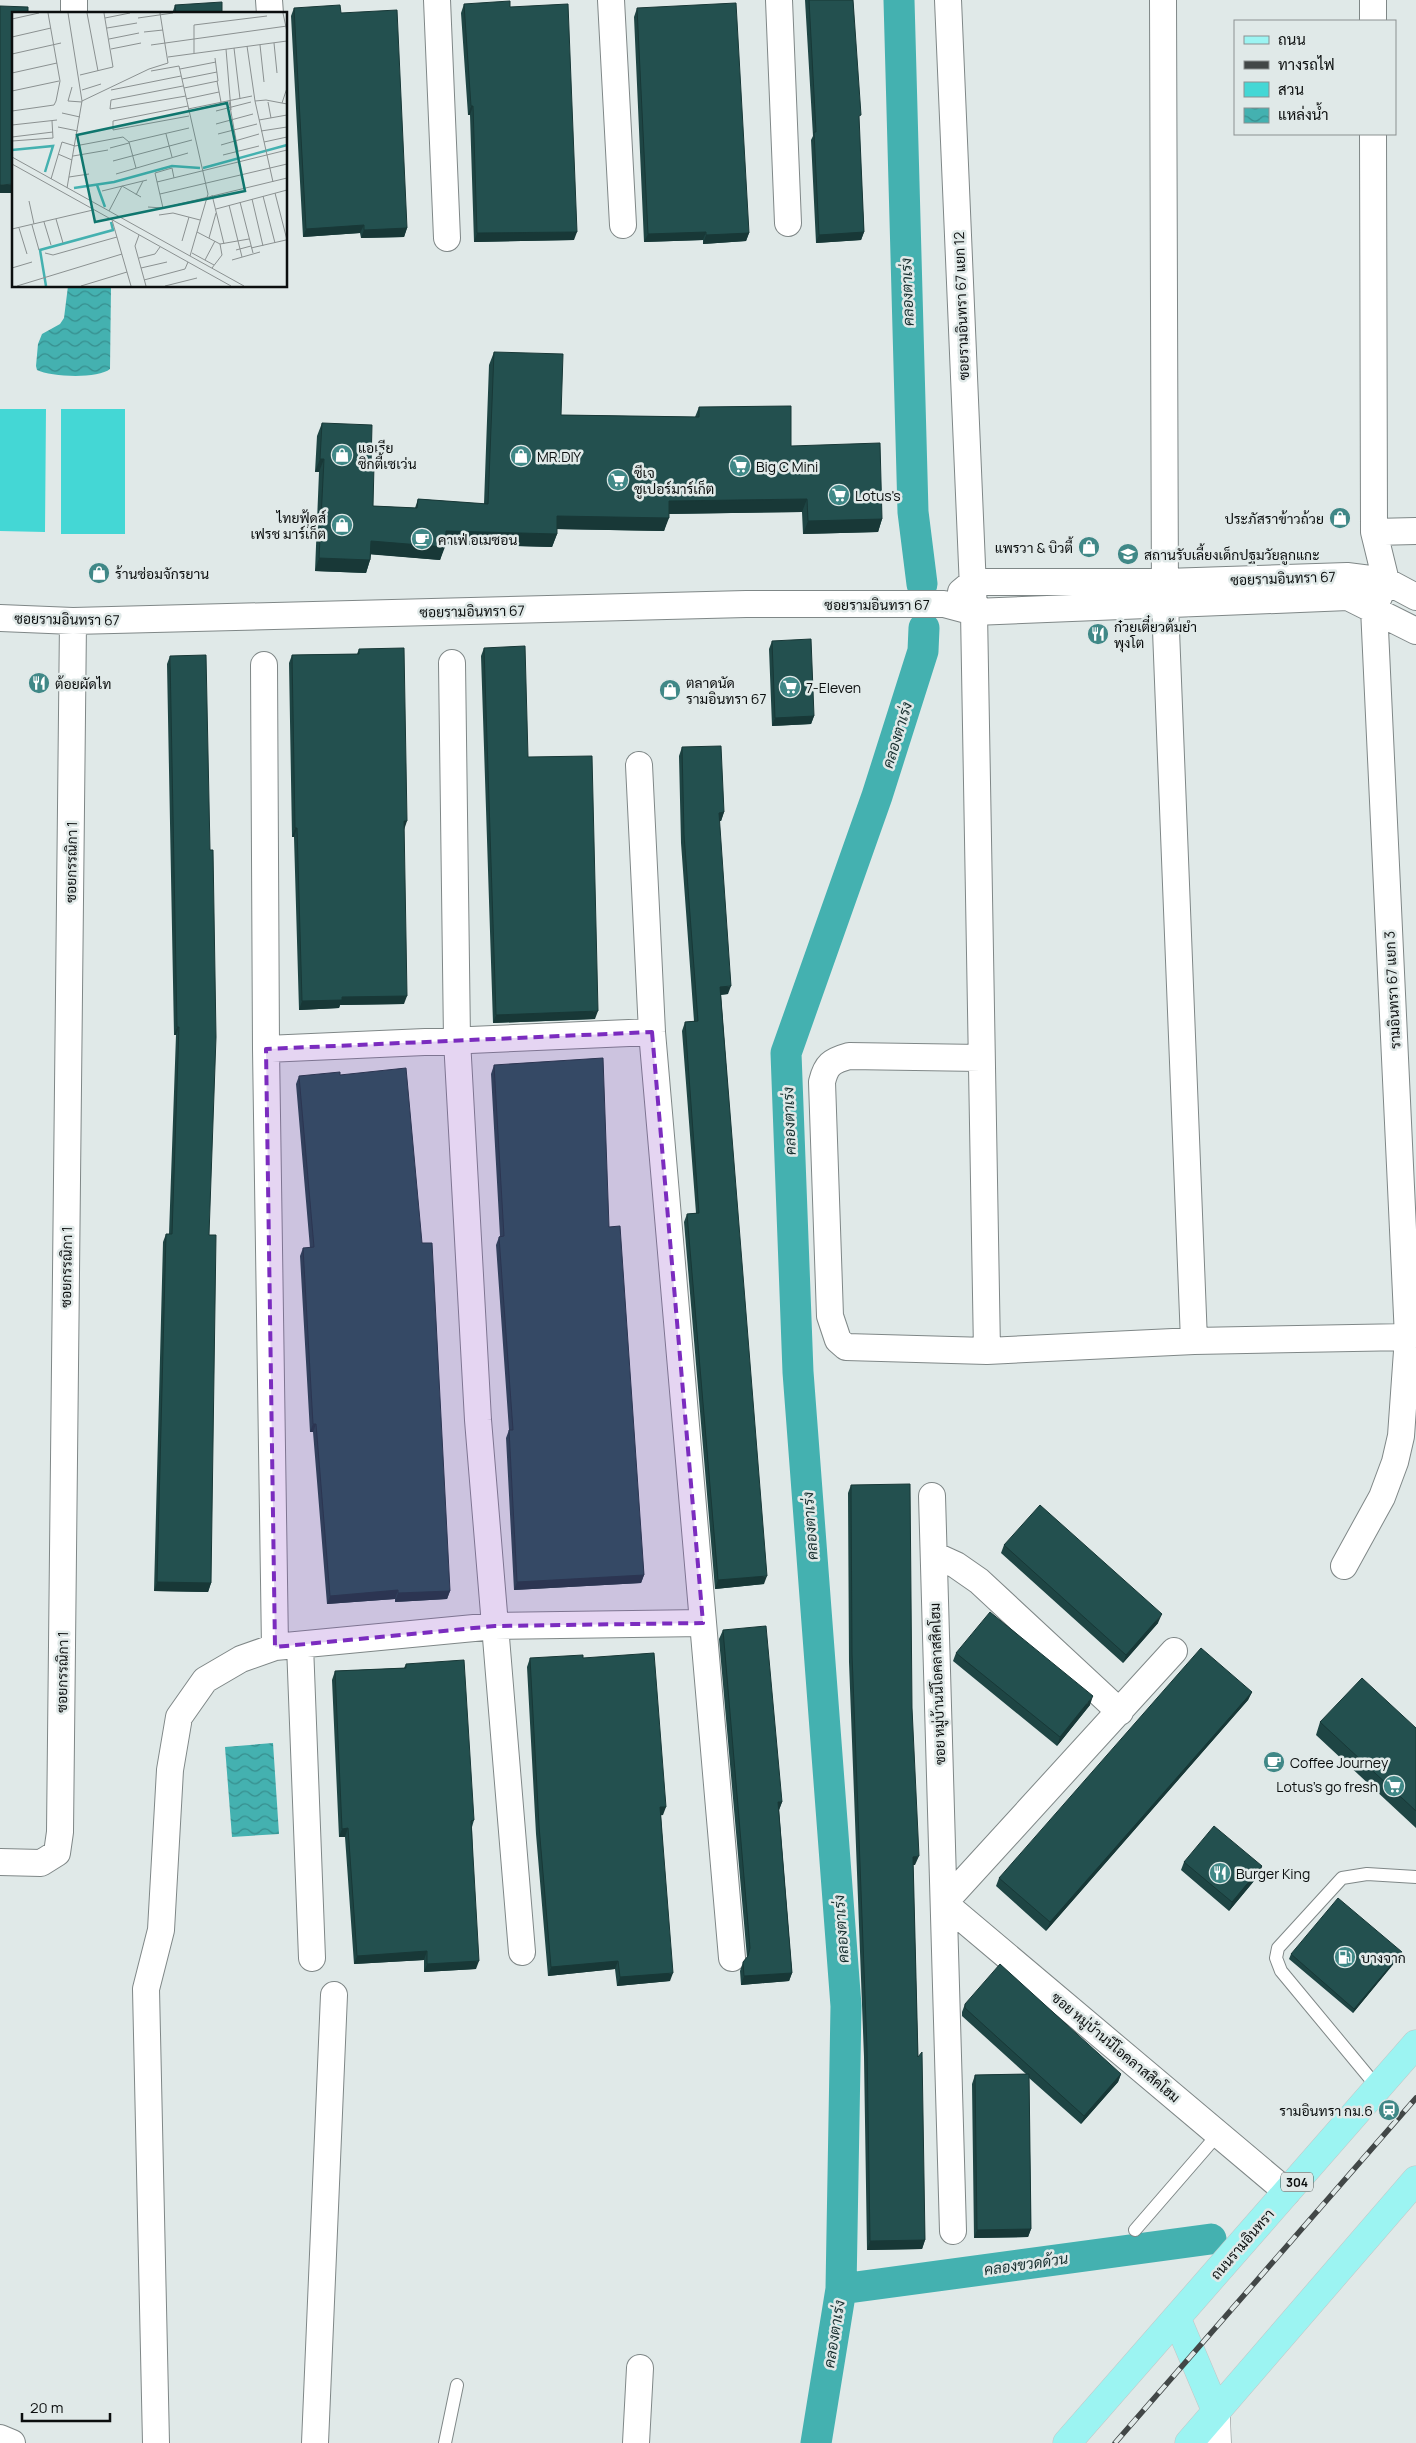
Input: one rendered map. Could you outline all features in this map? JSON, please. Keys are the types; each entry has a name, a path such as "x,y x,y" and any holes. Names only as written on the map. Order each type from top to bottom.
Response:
{"main road":[{"name":"ถนนรามอินทรา","path":"1067,2443 1416,2044"},
{"path":"1189,2443 1416,2180"},
{"path":"1177,2318 1216,2411"}],"street":[{"path":"437,0 447,238"},
{"path":"611,0 623,225"},
{"path":"779,0 788,222"},
{"name":"ซอยรามอินทรา 67 แยก 12","path":"948,0 974,612 987,1351"},
{"path":"1163,0 1166,594 1194,1342"},
{"path":"1373,0 1373,20"},
{"path":"1373,135 1374,532 1386,581"},
{"path":"1374,532 1416,531"},
{"name":"ซอยรามอินทรา 67","path":"0,618 73,621 746,604 944,604 974,612 1347,576 1386,581 1416,597"},
{"name":"รามอินทรา 67 แยก 3","path":"1344,1566 1382,1497 1395,1462 1401,1436 1408,1337 1374,608 1386,581"},
{"name":"ซอยรามอินทรา 67","path":"944,604 973,582 1166,594 1348,597 1374,608 1416,631"},
{"name":"ซอยกรรณิกา 1","path":"0,1862 41,1863 56,1853 60,1832 73,621"},
{"path":"452,663 457,1040 478,1420 522,1952"},
{"path":"264,665 266,1049 287,1646 312,1958"},
{"path":"639,765 652,1032 732,1958"},
{"path":"266,1049 652,1032"},
{"path":"981,1058 849,1056 833,1061 825,1068 822,1082 830,1316 838,1340 846,1347 987,1351 1194,1342 1408,1337"},
{"name":"ซอย หมู่บ้านนีโอคลาสสิคโฮม","path":"932,1496 953,2231"},
{"path":"934,1555 956,1565 979,1581 1120,1712"},
{"path":"156,2443 146,1988 162,1930 170,1770 179,1718 205,1680 241,1659 287,1646 495,1626 703,1623"},
{"path":"944,1903 1174,1651"},
{"name":"ซอย หมู่บ้านนีโอคลาสสิคโฮม","path":"944,1903 1287,2192"},
{"path":"315,2443 334,1995"},
{"path":"636,2443 640,2368"},
{"path":"1216,2411 1217,2443"},
{"path":"0,2438 12,2443"}],"lane":[{"path":"1378,2088 1280,1971 1276,1958 1278,1948 1342,1878 1367,1874 1416,1877"},
{"path":"1135,2230 1219,2133"},
{"path":"445,2443 457,2384"}],"highlighted area":[{"path":"652,1032 703,1623 495,1626 275,1647 266,1049"}],"green space":[{"path":"0,409 46,409 45,532 0,531"},
{"path":"61,409 125,409 125,534 61,534"}],"water":[{"path":"68,288 111,288 110,369 85,376 53,374 37,370 38,344 42,334 60,324 64,318"},
{"path":"273,1743 279,1834 232,1837 225,1747"}],"building":[{"path":"809,0 853,0 861,115 859,116 864,232 819,235"},
{"path":"510,1 510,7 568,4 577,232 477,233 473,106 471,106 464,4"},
{"path":"222,2 222,12 176,12 175,5"},
{"path":"736,3 749,233 706,235 706,232 648,234 637,8"},
{"path":"340,5 341,13 397,10 407,228 364,230 364,225 306,229 294,8"},
{"path":"0,6 28,7 28,12 12,12 12,184 0,185"},
{"path":"494,352 563,354 561,415 699,417 699,407 791,406 791,446 880,443 882,519 808,521 807,499 669,501 669,518 557,516 557,534 446,531 445,547 371,541 370,560 319,558 324,459 320,459 322,423 372,425 371,465 374,465 373,506 417,508 418,499 488,504"},
{"name":"7-Eleven","path":"811,639 814,716 775,718 772,641"},
{"path":"525,646 528,757 592,756 598,1011 496,1015 484,648"},
{"path":"404,648 407,821 404,821 407,996 342,997 342,1000 302,1001 297,828 295,828 292,655 359,654 359,649"},
{"path":"206,655 210,850 213,850 216,1037 209,1235 216,1235 211,1583 157,1582 166,1234 172,1234 179,1027 177,1027 170,656"},
{"path":"721,746 724,812 719,813 731,986 720,987 767,1576 718,1580 687,1214 699,1213 685,1022 698,1021 684,835 682,747"},
{"path":"603,1058 609,1227 620,1226 644,1575 517,1582 509,1430 513,1430 499,1237 504,1236 494,1065"},
{"path":"406,1068 422,1243 432,1243 450,1591 398,1593 398,1590 330,1596 316,1424 313,1424 303,1248 314,1247 299,1076 340,1072 340,1075"},
{"path":"910,1484 912,1708 919,1856 913,1857 918,2057 922,2052 925,2240 870,2241 867,2048 852,1654 851,1485"},
{"path":"1040,1505 1162,1614 1126,1655 1004,1545"},
{"path":"990,1612 1093,1696 1060,1737 956,1653"},
{"path":"766,1626 782,1802 778,1802 792,1973 744,1976 743,1962 748,1956 750,1948 723,1630"},
{"path":"1201,1648 1252,1692 1050,1922 999,1878"},
{"path":"654,1653 666,1807 660,1807 673,1973 620,1977 618,1961 551,1967 539,1826 530,1658 583,1655 583,1658"},
{"path":"464,1660 474,1820 471,1821 479,1961 427,1964 427,1951 357,1956 348,1828 342,1829 335,1671 406,1668 406,1664"},
{"name":"Lotus's go fresh","path":"1362,1678 1416,1728 1416,1811 1320,1722"},
{"name":"Burger King","path":"1214,1826 1262,1866 1232,1902 1184,1862"},
{"name":"บางจาก","path":"1338,1898 1402,1952 1354,2009 1291,1954"},
{"path":"1000,1964 1121,2074 1084,2116 965,2008 965,2004"},
{"path":"1029,2074 1031,2229 977,2230 975,2075"}],"waterway":[{"name":"คลองตาเร่ง","path":"899,0 913,512 922,584"},
{"name":"คลองตาเร่ง","path":"816,2443 841,2289 846,2006 798,1372 786,1053 877,796 923,651 924,628"},
{"name":"คลองขวดด้วน","path":"841,2289 1211,2239"}],"railway":[{"path":"1115,2443 1416,2098"}],"place":[{"name":"แอเรีย ซิกตี้เซเว่น","path":"342,455"},
{"name":"MR.DIY","path":"521,456"},
{"name":"Big C Mini","path":"740,466"},
{"name":"ซีเจ ซูเปอร์มาร์เก็ต","path":"618,480"},
{"name":"Lotus's","path":"839,495"},
{"name":"ประภัสราข้าวถ้วย","path":"1340,518"},
{"name":"ไทยฟู้ดส์ เฟรช มาร์เก็ต","path":"342,525"},
{"name":"คาเฟ่ อเมซอน","path":"422,539"},
{"name":"แพรวา & บิวตี้","path":"1089,547"},
{"name":"สถานรับเลี้ยงเด็กปฐมวัยลูกแกะ","path":"1128,554"},
{"name":"ร้านซ่อมจักรยาน","path":"99,573"},
{"name":"ก๋วยเตี๋ยวต้มยำ พุงโต","path":"1098,634"},
{"name":"ต้อยผัดไท","path":"39,683"},
{"name":"7-Eleven","path":"790,687"},
{"name":"ตลาดนัด รามอินทรา 67","path":"670,690"},
{"name":"Coffee Journey","path":"1274,1762"},
{"name":"Lotus's go fresh","path":"1394,1786"},
{"name":"Burger King","path":"1220,1873"},
{"name":"บางจาก","path":"1345,1957"},
{"name":"รามอินทรา กม.6","path":"1389,2110"}]}
